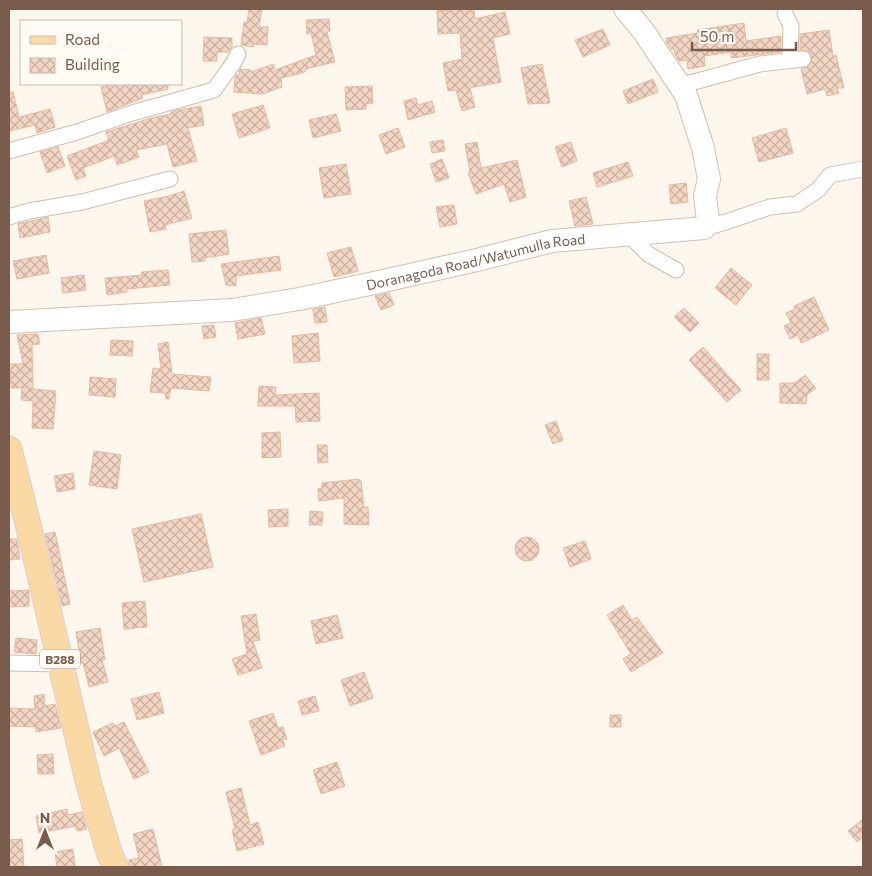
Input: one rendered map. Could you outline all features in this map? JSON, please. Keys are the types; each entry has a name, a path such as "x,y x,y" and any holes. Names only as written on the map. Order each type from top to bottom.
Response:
{"main road":[{"name":"B288","path":"9,450 89,785 110,855 116,867"}],"street":[{"path":"625,9 644,32 686,96 703,148 709,179 705,196 708,220 704,228"},
{"path":"679,86 760,64 797,60 791,26 785,14"},
{"path":"9,151 214,90 238,54"},
{"path":"704,228 770,207 797,204 819,189 830,175 863,169"},
{"path":"9,217 28,211 82,202 170,179"},
{"name":"Doranagoda Road/Watumulla Road","path":"9,322 232,310 374,284 552,241 627,233 704,228"},
{"path":"627,233 648,254 676,270"},
{"path":"9,663 61,664"}],"building":[{"path":"249,9 262,9 259,27 268,27 267,45 254,44 253,47 241,45 244,22 247,22"},
{"path":"474,9 475,19 505,12 510,34 493,38 501,82 470,88 475,107 462,111 456,90 448,91 443,63 462,59 460,33 438,34 437,11"},
{"path":"329,19 330,31 327,32 335,62 305,69 306,71 302,73 281,78 282,87 262,94 234,92 235,77 239,75 240,69 251,70 251,72 273,64 275,70 316,55 311,33 307,34 306,20"},
{"path":"744,23 746,41 781,36 781,52 731,58 731,52 704,56 705,66 688,69 687,60 679,61 674,49 671,49 667,43 666,38 698,33 697,30"},
{"path":"603,29 610,45 583,57 575,40"},
{"path":"829,30 833,56 836,55 844,88 837,88 839,93 827,96 825,89 807,94 801,69 809,66 812,58 811,54 807,51 800,50 800,34"},
{"path":"204,37 232,38 232,47 228,52 217,52 217,61 203,61"},
{"path":"542,64 550,103 528,104 521,68"},
{"path":"653,79 658,92 628,104 623,91"},
{"path":"110,85 168,85 168,89 141,95 143,98 107,112 101,87"},
{"path":"372,86 373,103 366,104 366,109 346,110 345,87"},
{"path":"9,92 13,92 19,117 50,109 55,127 37,133 35,125 9,131"},
{"path":"416,98 418,105 432,101 435,112 408,120 404,101"},
{"path":"263,105 270,128 239,138 232,114"},
{"path":"201,106 204,125 188,128 197,161 173,167 167,144 136,150 139,157 117,165 114,156 83,168 86,176 76,180 67,156 109,140 106,132 171,114 171,112 177,110"},
{"path":"336,114 341,131 313,138 309,120"},
{"path":"398,128 405,147 386,154 379,135"},
{"path":"786,128 793,153 759,162 752,138"},
{"path":"443,140 445,151 432,153 430,142"},
{"path":"477,142 481,168 517,160 526,197 510,202 504,184 476,194 468,173 470,172 465,144"},
{"path":"571,142 577,161 562,167 555,147"},
{"path":"58,147 65,166 47,173 40,152"},
{"path":"442,159 449,178 436,182 430,164"},
{"path":"628,162 633,176 597,187 593,173"},
{"path":"346,164 351,194 324,198 319,168"},
{"path":"686,183 688,202 671,204 669,185"},
{"path":"184,191 192,218 165,225 166,229 150,232 144,201"},
{"path":"586,197 593,224 575,226 569,201"},
{"path":"454,205 457,224 440,227 436,207"},
{"path":"48,217 50,232 20,238 18,224"},
{"path":"226,230 229,254 205,258 205,261 192,262 189,234"},
{"path":"351,247 358,271 334,277 327,253"},
{"path":"46,255 49,273 17,279 13,261"},
{"path":"279,256 281,270 236,276 236,286 226,285 221,264"},
{"path":"731,268 752,285 736,305 715,288"},
{"path":"168,270 170,285 127,289 127,292 107,295 105,278 142,275 141,272"},
{"path":"84,275 86,290 63,293 61,278"},
{"path":"389,293 394,305 381,310 375,296"},
{"path":"814,297 829,330 801,343 798,335 790,339 784,326 791,323 786,313 795,309 794,306"},
{"path":"325,307 327,322 315,323 313,309"},
{"path":"684,308 699,323 690,332 674,317"},
{"path":"261,318 265,334 238,339 235,323"},
{"path":"214,325 216,337 204,339 202,326"},
{"path":"318,333 320,361 294,363 292,336"},
{"path":"38,334 40,344 32,345 33,389 56,391 53,429 32,428 33,401 21,400 22,388 11,388 10,364 23,364 17,335"},
{"path":"111,340 133,341 132,356 110,355"},
{"path":"168,342 172,374 211,377 209,391 171,388 169,399 166,399 165,393 150,392 153,368 161,369 158,344"},
{"path":"703,347 741,390 727,402 689,360"},
{"path":"757,354 769,354 769,380 757,380"},
{"path":"805,375 816,388 807,395 806,404 780,403 780,383 795,383"},
{"path":"90,377 116,379 115,397 89,395"},
{"path":"259,386 276,387 275,395 319,393 320,421 296,422 295,406 258,406"},
{"path":"556,421 563,440 553,444 545,425"},
{"path":"280,432 281,457 262,458 262,433"},
{"path":"317,445 327,445 328,462 318,463"},
{"path":"94,451 121,455 117,489 89,485"},
{"path":"73,473 75,489 57,492 54,476"},
{"path":"359,479 361,481 364,507 368,507 369,525 344,524 344,498 319,501 318,489 322,488 322,483"},
{"path":"288,509 288,526 269,527 268,510"},
{"path":"310,511 323,512 322,525 309,525"},
{"path":"201,514 213,567 144,582 132,529"},
{"path":"55,532 70,604 62,606 45,534"},
{"path":"527,537 532,538 538,544 538,554 532,560 527,561 522,560 516,554 515,549 516,544 522,538"},
{"path":"9,539 17,539 20,559 9,560"},
{"path":"585,541 591,559 570,567 563,548"},
{"path":"29,590 29,606 9,607 9,591"},
{"path":"145,601 147,627 124,629 122,603"},
{"path":"623,605 632,620 637,617 663,653 631,672 623,659 631,654 607,615"},
{"path":"256,614 260,640 253,641 262,668 238,675 232,659 247,654 241,616"},
{"path":"337,615 343,638 316,644 311,621"},
{"path":"100,628 105,660 102,660 108,682 89,687 83,663 81,663 76,632"},
{"path":"16,638 37,640 36,654 14,652"},
{"path":"364,672 373,698 350,706 341,680"},
{"path":"159,692 164,713 137,720 131,699"},
{"path":"44,694 45,706 55,704 61,728 36,732 36,727 9,726 9,708 35,709 34,696"},
{"path":"315,696 319,711 302,715 298,701"},
{"path":"273,713 278,728 283,727 287,739 283,740 285,746 261,755 249,721"},
{"path":"610,715 621,715 621,727 610,727"},
{"path":"124,722 149,772 134,779 119,748 104,756 93,732 113,723 115,726"},
{"path":"53,754 54,774 38,774 37,755"},
{"path":"337,762 345,786 321,794 313,770"},
{"path":"241,788 250,825 258,822 264,844 237,851 232,830 235,829 226,792"},
{"path":"67,809 68,815 82,812 87,829 77,831 76,826 39,833 36,816"},
{"path":"863,819 863,837 857,842 848,831"},
{"path":"153,829 162,867 130,867 129,860 139,858 133,834"},
{"path":"22,839 24,867 9,867 9,840"},
{"path":"73,849 75,866 57,867 55,852"}]}
